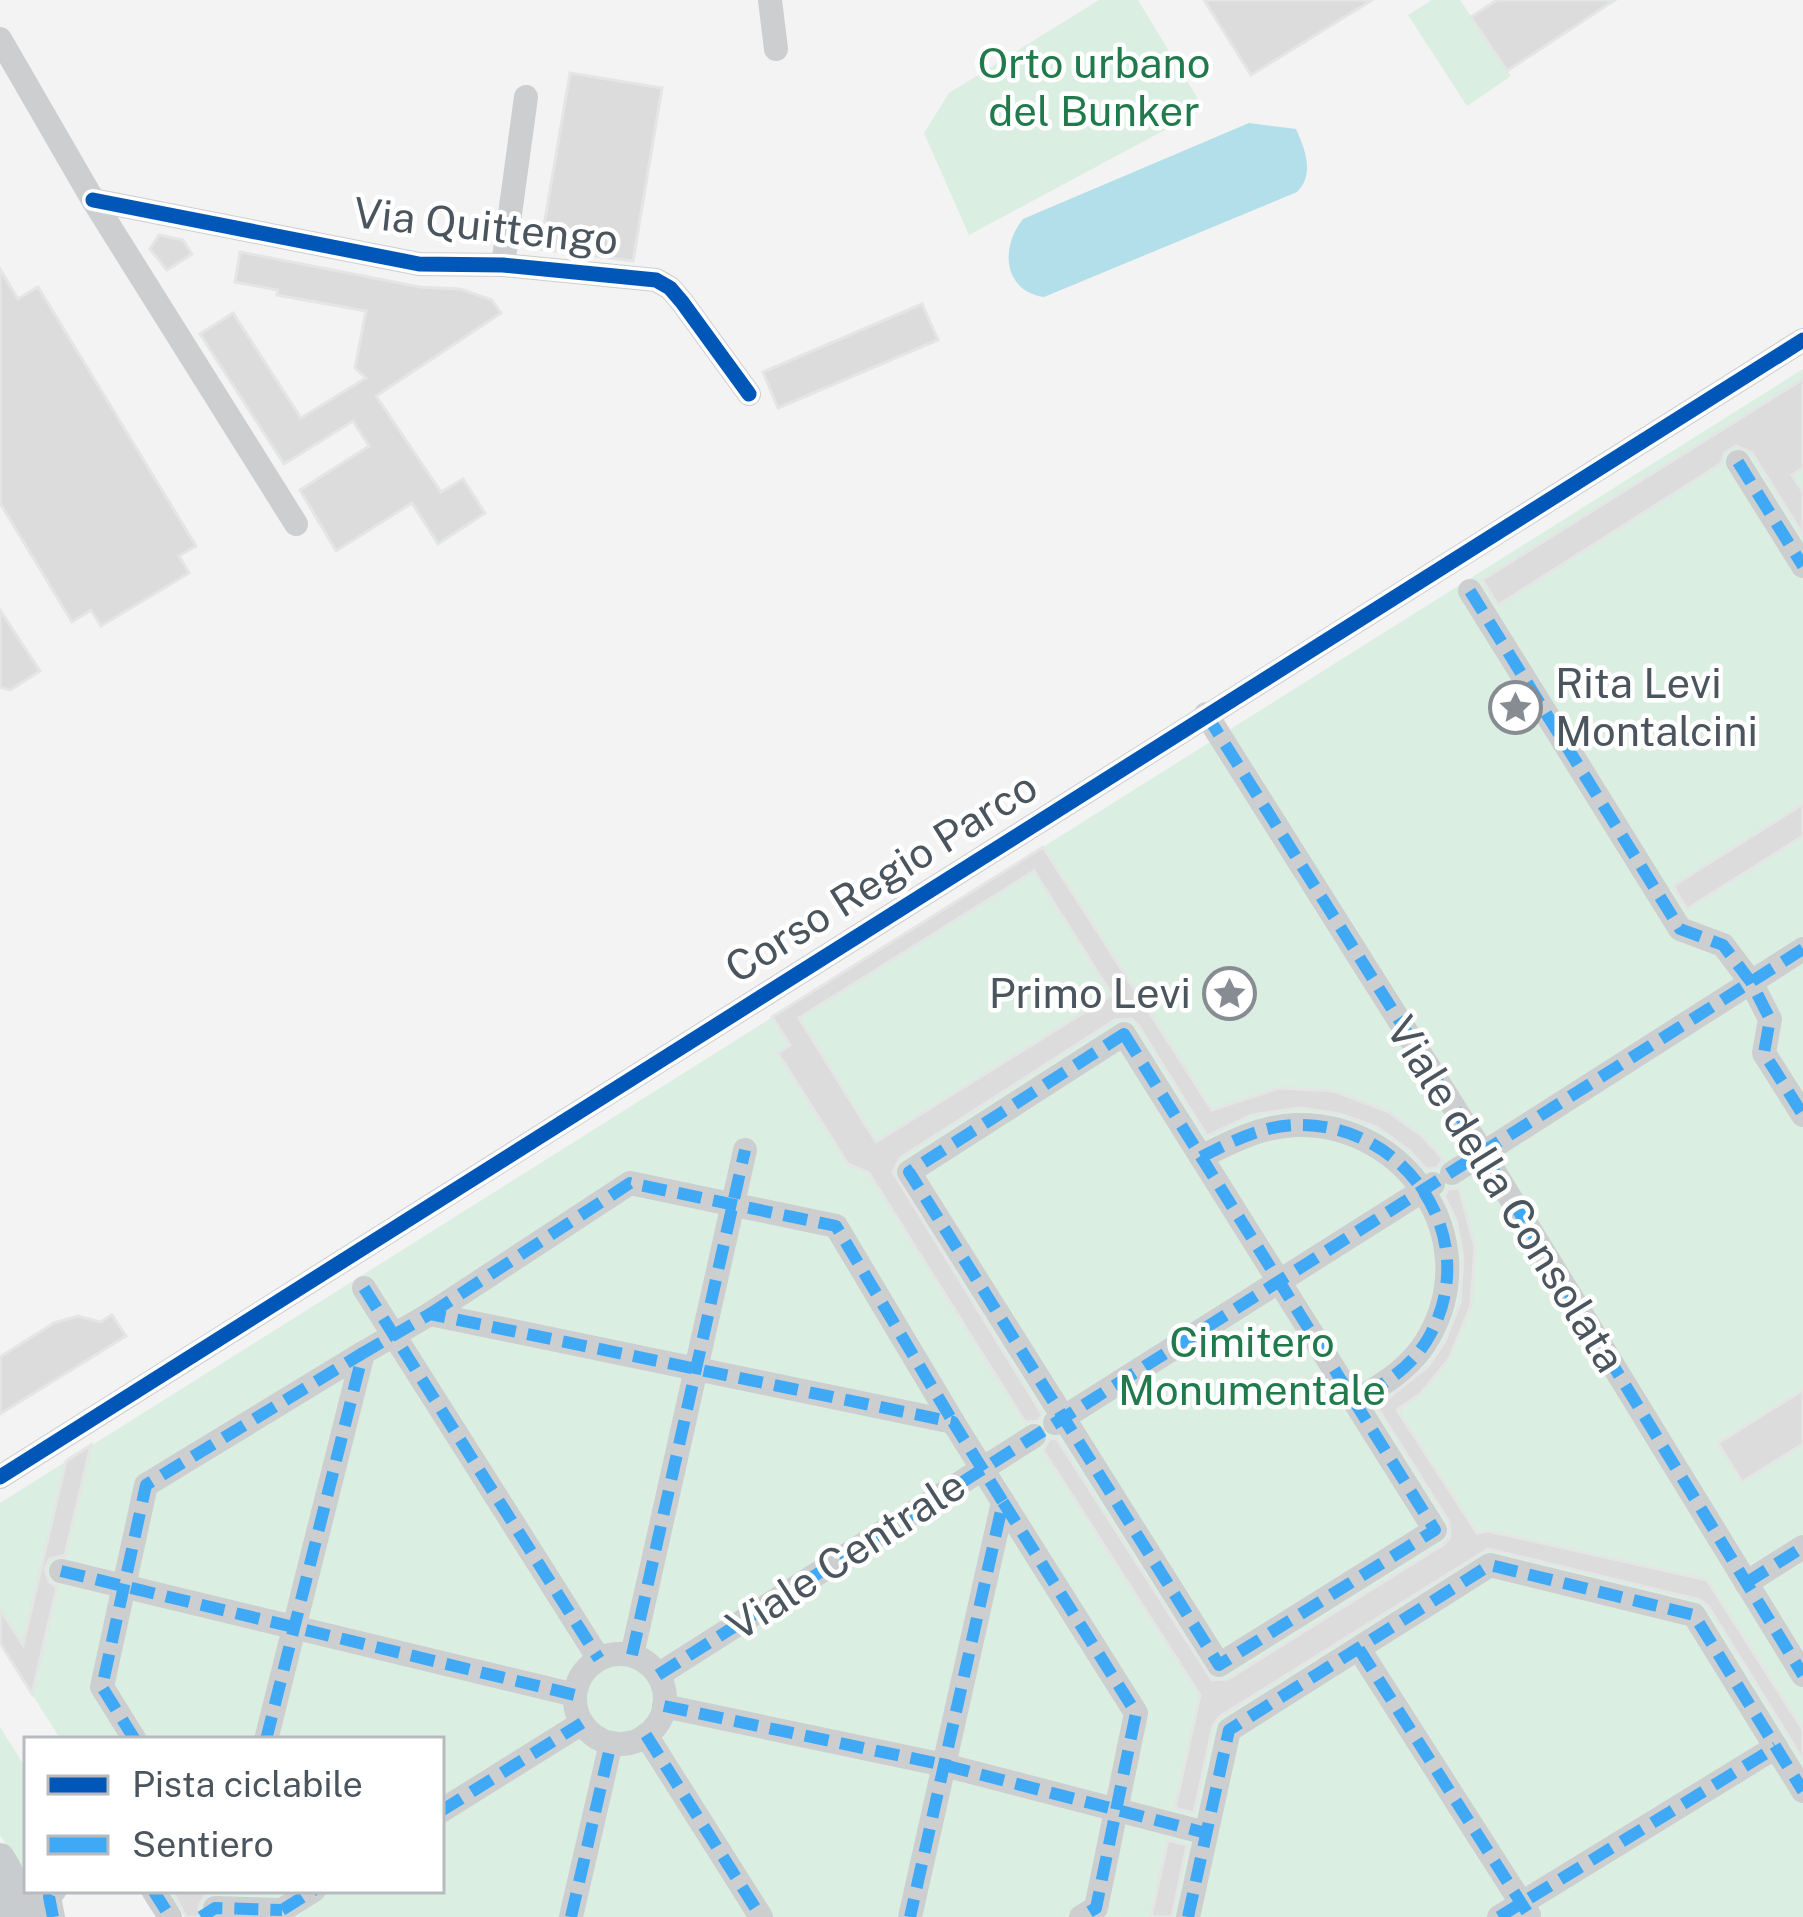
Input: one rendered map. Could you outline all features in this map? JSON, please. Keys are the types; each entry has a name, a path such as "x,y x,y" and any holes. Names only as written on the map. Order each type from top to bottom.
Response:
{"main road":[{"path":"0,1858 34,1917"},
{"path":"0,1900 10,1917"}],"street":[{"path":"770,0 776,49"},
{"path":"0,39 93,200 296,524"},
{"path":"503,265 526,97"},
{"name":"Via Quittengo","path":"93,200 418,264 503,265 656,280 682,302 749,394"},
{"name":"Corso Regio Parco","path":"0,1477 1803,340"},
{"path":"1738,462 1803,566"},
{"path":"1470,591 1680,929 1723,945 1751,982 1770,1019 1764,1053 1803,1115"},
{"name":"Viale della Consolata","path":"1206,714 1803,1675"},
{"name":"Viale Centrale","path":"658,1675 1803,949"},
{"path":"1124,1034 1282,1281 1435,1530 1219,1666 1051,1426 909,1172 1124,1034"},
{"path":"1201,1157 1249,1134 1293,1124 1332,1127 1366,1140 1437,1182 1446,1257 1444,1294 1430,1335 1401,1373 1355,1401"},
{"path":"632,1655 745,1150"},
{"path":"134,1737 102,1687 146,1485 430,1314 630,1183 836,1226 1136,1713 1096,1908 1082,1917"},
{"path":"364,1288 598,1659"},
{"path":"430,1314 953,1422"},
{"path":"267,1737 363,1353"},
{"path":"910,1917 1003,1502"},
{"path":"1746,1583 1803,1547"},
{"path":"1188,1917 1228,1730 1490,1565 1694,1615 1803,1791"},
{"path":"61,1571 575,1695"},
{"path":"1359,1649 1526,1910"},
{"path":"632,1655 658,1675 664,1706 646,1735 611,1743 582,1723 575,1695 579,1680 598,1659 632,1655"},
{"path":"664,1706 944,1765 1206,1833"},
{"path":"444,1809 582,1723"},
{"path":"646,1735 760,1917"},
{"path":"571,1917 611,1743"},
{"path":"1498,1917 1526,1910 1776,1748"},
{"path":"212,1910 283,1907"}],"green space":[{"name":"Orto urbano del Bunker","path":"1099,0 1138,0 1204,109 969,235 924,133 949,93"},
{"path":"1432,0 1460,0 1511,76 1467,106 1408,15"},
{"name":"Cimitero Monumentale","path":"1803,369 1803,1917 201,1917 191,1901 169,1914 156,1893 444,1893 444,1737 59,1737 0,1644 0,1503"},
{"path":"0,1727 24,1765 24,1866 0,1835"}],"water":[{"path":"1249,123 1296,129 1307,169 1297,192 1044,297 1030,293 1013,277 1011,242 1023,219"}],"building":[{"path":"1204,0 1372,0 1251,75"},
{"path":"1497,0 1615,0 1507,71 1471,17"},
{"path":"570,73 662,88 633,261 540,249"},
{"path":"159,235 183,240 192,254 167,270 150,249"},
{"path":"240,252 420,287 460,289 492,300 501,313 376,396 441,492 463,479 485,513 438,544 412,503 336,551 300,490 369,446 353,421 284,464 200,334 233,313 301,418 366,378 355,368 366,311 277,295 278,290 235,282"},
{"path":"0,269 18,299 38,287 196,546 179,556 189,573 101,626 91,610 72,622 0,503"},
{"path":"922,304 938,340 778,408 763,372"},
{"path":"1803,379 1803,468 1792,475 1803,492 1803,535 1752,453 1736,446 1724,453 1722,463 1498,605 1482,580"},
{"path":"0,610 40,671 10,690 0,687"},
{"path":"1803,804 1803,836 1687,909 1673,886"},
{"path":"1043,847 1212,1110 1279,1088 1334,1091 1389,1112 1443,1159 1437,1168 1426,1169 1377,1127 1340,1114 1300,1108 1252,1115 1207,1136 1138,1025 1131,1019 1115,1020 900,1158 893,1172 1042,1414 1039,1421 1025,1422 869,1173 848,1164 778,1053 790,1045 772,1017","holes":["1034,871 1112,995 876,1142 799,1018"]},
{"path":"1459,1188 1475,1247 1471,1305 1449,1359 1420,1394 1397,1410 1477,1533 1488,1531 1707,1580 1803,1730 1803,1760 1700,1600 1488,1549 1219,1717 1194,1813 1175,1808 1200,1695 1043,1450 1050,1438 1057,1439 1212,1680 1228,1679 1444,1544 1450,1537 1449,1522 1377,1407 1428,1366 1444,1343 1460,1303 1463,1257 1456,1220 1444,1196 1448,1189"},
{"path":"112,1315 126,1336 0,1414 0,1357 54,1323 78,1316 100,1322"},
{"path":"1803,1390 1803,1444 1742,1482 1718,1443"},
{"path":"91,1445 65,1555 50,1559 45,1568 49,1582 57,1587 32,1694 0,1643 0,1609 23,1645 66,1461"},
{"path":"1168,1840 1187,1845 1172,1917 1151,1917"},
{"path":"174,1893 205,1893 199,1906 201,1917 186,1917"}],"marked path":[{"path":"1738,462 1803,566"},
{"path":"1470,591 1680,929 1723,945 1751,982 1770,1019 1764,1053 1803,1115"},
{"path":"1206,714 1803,1675"},
{"path":"658,1675 1803,949"},
{"path":"1124,1034 1435,1530 1219,1665 909,1172 1124,1034"},
{"path":"1201,1157 1271,1128 1335,1129 1370,1143 1400,1164 1424,1192 1440,1224 1447,1260 1444,1297 1430,1335 1415,1356 1355,1401"},
{"path":"632,1655 745,1150"},
{"path":"430,1314 630,1183 836,1226 953,1422"},
{"path":"364,1288 599,1659"},
{"path":"267,1737 363,1353 430,1314 953,1422 1003,1502 910,1917"},
{"path":"133,1737 102,1687 146,1485 363,1353"},
{"path":"1003,1502 1136,1713 1096,1908 1081,1917"},
{"path":"1746,1583 1803,1547"},
{"path":"1188,1917 1229,1730 1490,1565 1694,1615 1803,1791"},
{"path":"61,1571 575,1695"},
{"path":"1359,1649 1530,1917"},
{"path":"664,1706 944,1765 1206,1833"},
{"path":"444,1809 582,1723"},
{"path":"646,1735 761,1917"},
{"path":"571,1917 611,1743"},
{"path":"1499,1917 1776,1747"},
{"path":"52,1893 53,1917"},
{"path":"155,1893 170,1917"},
{"path":"282,1910 309,1893"},
{"path":"201,1917 215,1908 282,1910"}],"cycle path":[{"path":"93,200 419,264 503,265 656,280 682,302 749,394"},
{"path":"0,1477 1803,340"}],"place":[{"name":"Rita Levi Montalcini","path":"1516,707"},
{"name":"Primo Levi","path":"1230,993"}]}
